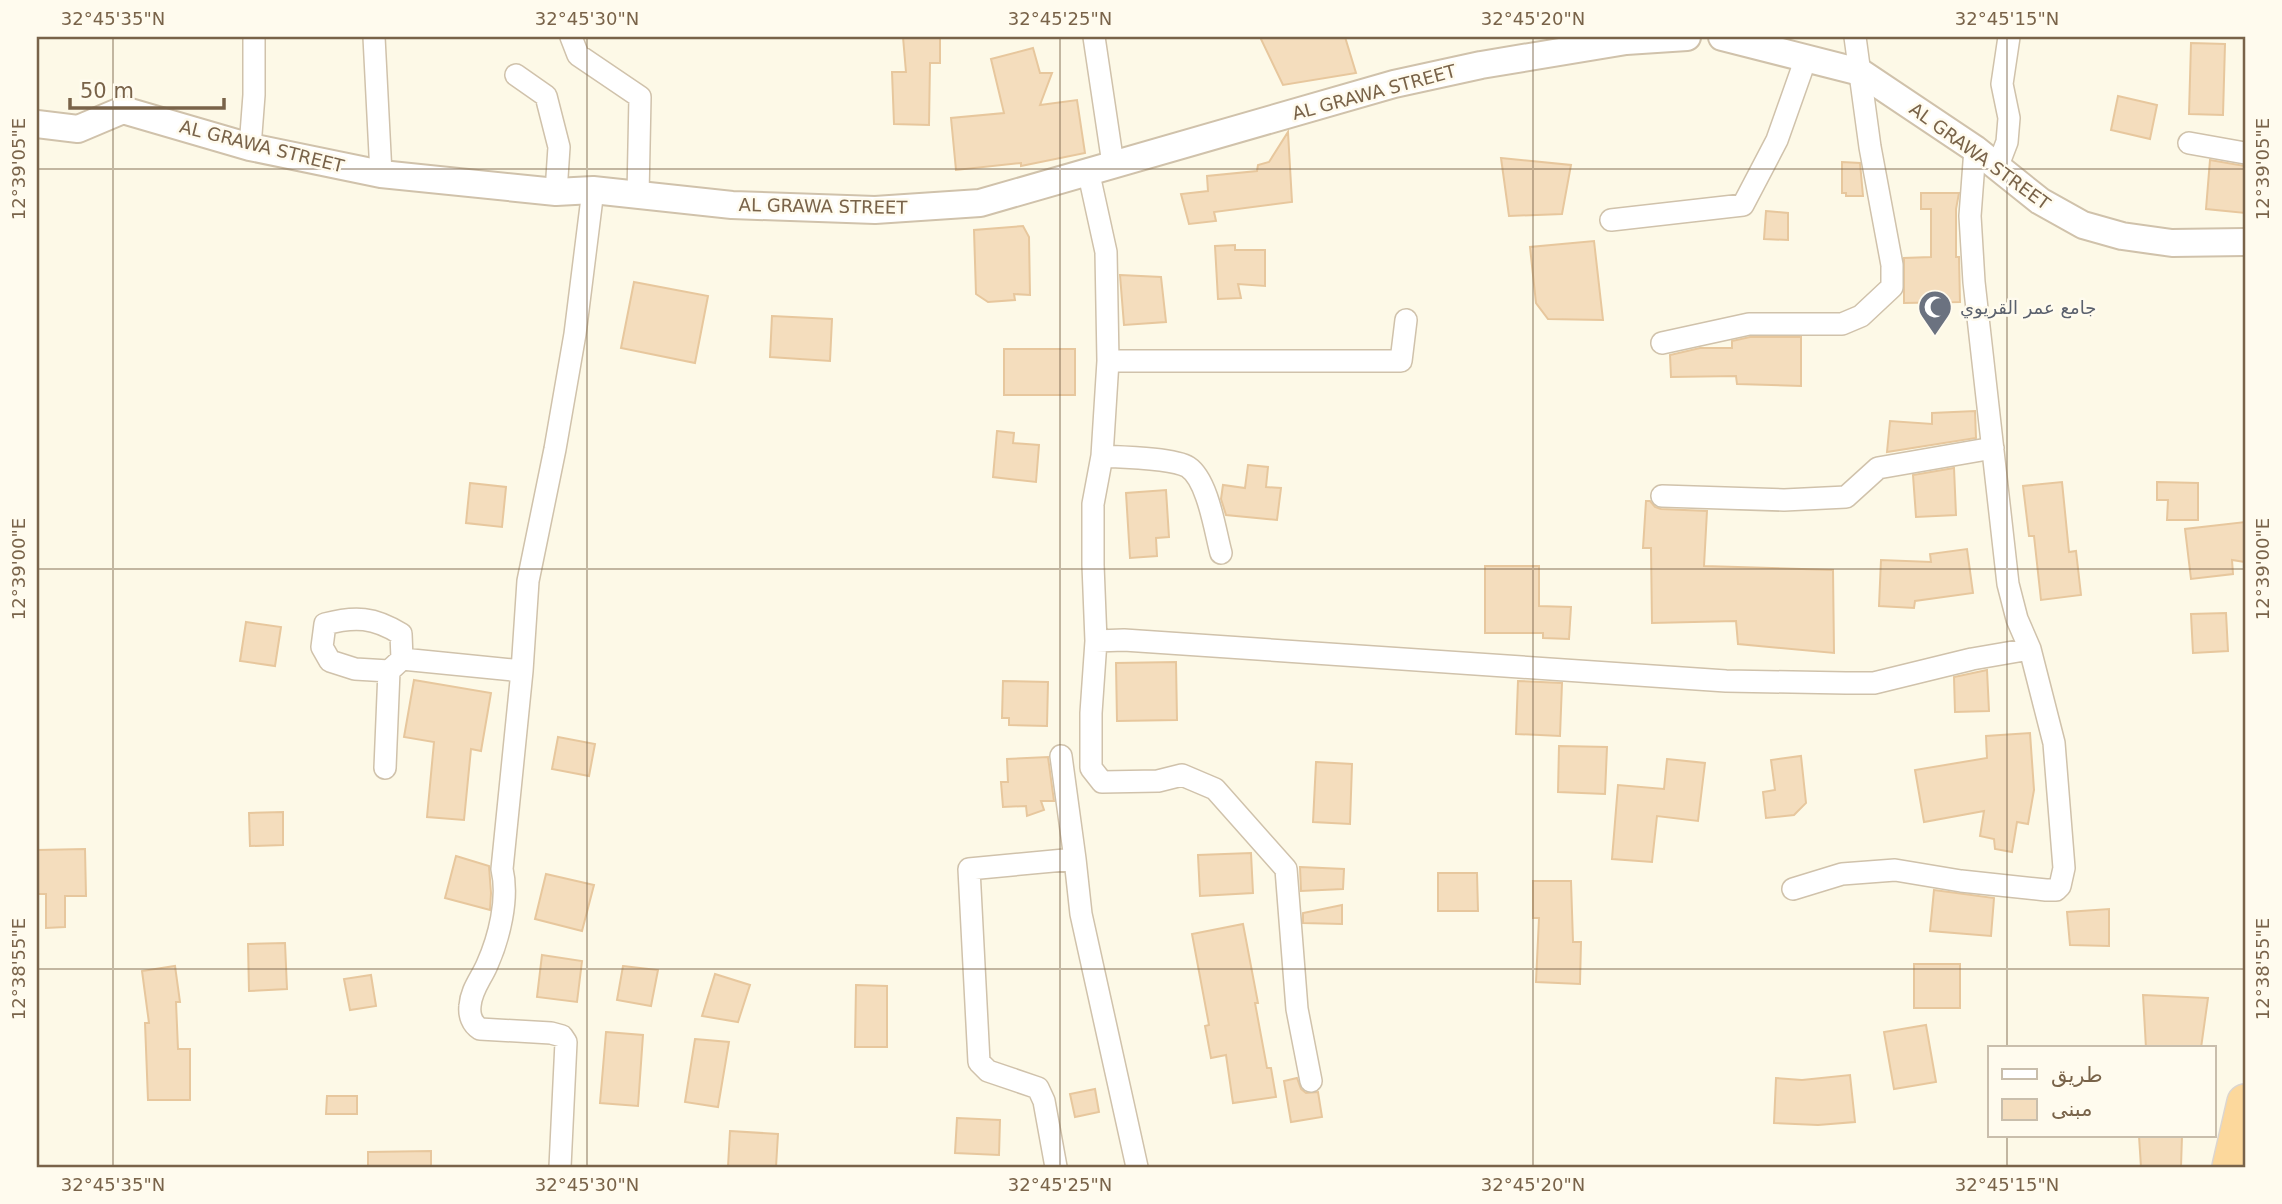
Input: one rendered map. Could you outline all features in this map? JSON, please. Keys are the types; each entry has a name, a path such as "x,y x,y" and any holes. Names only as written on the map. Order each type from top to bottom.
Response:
{"highway":[{"path":"2230,1167 2245,1102"}],"street":[{"path":"250,147 254,95 254,37"},
{"path":"374,37 381,174"},
{"path":"571,37 578,55 640,97 638,195"},
{"path":"1094,37 1106,252 1108,361 1102,456 1093,504 1096,641 1091,713 1091,768 1102,782 1158,781 1182,775 1215,789 1286,869 1297,1009 1311,1081"},
{"name":"AL GRAWA STREET","path":"37,124 78,129 123,110 250,147 381,174 556,192 593,190 732,205 875,210 980,203 1394,84 1481,65 1626,41 1687,37"},
{"name":"AL GRAWA STREET","path":"1722,37 1860,72 1975,149 2040,201 2083,225 2122,236 2172,243 2245,242"},
{"path":"1662,343 1749,324 1852,322 1892,286 1892,265 1870,147 1855,37"},
{"path":"1997,168 2007,142 2009,118 2002,84 2009,37"},
{"path":"1611,220 1743,205 1777,140 1806,58"},
{"path":"516,75 545,96 559,147 556,192"},
{"path":"2189,143 2245,153"},
{"path":"1793,889 1842,874 1895,870 2046,890 2056,890 2060,886 2064,868 2054,743 2030,649 2017,619 2008,584 1974,282 1970,216 1975,149"},
{"path":"560,1167 566,1042 562,1036 551,1034 480,1029 473,1024 470,1012 472,993 486,967 502,915 502,869 522,671 528,581 575,334 593,190"},
{"path":"1108,361 1401,361 1406,320"},
{"path":"1662,496 1784,500 1846,497 1878,468 1993,448"},
{"path":"1102,456 1187,466 1197,475 1209,505 1221,553"},
{"path":"1096,641 1124,640 1726,681 1846,683 1874,683 1972,659 2030,649"},
{"path":"385,768 396,665 522,671"},
{"path":"1061,757 1080,914 1137,1167"},
{"path":"1056,1167 1044,1101 1038,1088 998,1076 982,1067 979,1062 969,869 1075,859"}],"building":[{"path":"903,37 940,37 940,63 930,63 929,125 894,124 892,72 906,72"},
{"path":"1260,37 1345,37 1356,73 1283,85"},
{"path":"2191,43 2225,44 2223,115 2189,114"},
{"path":"1033,48 1040,73 1052,73 1040,105 1077,100 1085,153 1021,166 1021,163 956,170 951,118 1004,113 991,59"},
{"path":"2118,96 2157,105 2150,139 2111,130"},
{"path":"1288,132 1292,202 1214,212 1216,221 1189,224 1181,194 1208,191 1207,176 1257,171 1258,165 1269,162"},
{"path":"1501,158 1571,165 1562,214 1509,216"},
{"path":"2210,160 2245,166 2245,213 2206,209"},
{"path":"1842,162 1860,163 1863,196 1846,196 1846,193 1842,193"},
{"path":"1921,193 1959,193 1956,209 1956,257 1959,257 1960,302 1904,303 1904,258 1931,257 1931,209 1921,209"},
{"path":"1766,211 1788,213 1788,240 1764,239"},
{"path":"1023,226 1029,237 1030,295 1014,294 1015,300 988,302 976,294 974,230"},
{"path":"1594,241 1603,320 1548,319 1536,303 1530,247"},
{"path":"1235,245 1235,250 1265,250 1265,286 1238,284 1241,298 1218,299 1215,246"},
{"path":"1120,275 1161,277 1166,322 1124,325"},
{"path":"634,282 708,296 695,363 621,348"},
{"path":"772,316 832,319 830,361 770,357"},
{"path":"1750,337 1801,337 1801,386 1737,384 1736,376 1671,377 1670,355 1700,348 1732,348 1732,341"},
{"path":"1004,349 1075,349 1075,395 1004,395"},
{"path":"1975,411 1976,438 1887,452 1890,421 1932,424 1932,413"},
{"path":"997,431 1014,433 1013,443 1039,445 1036,482 993,477"},
{"path":"1248,465 1268,467 1266,487 1281,488 1277,520 1226,515 1221,499 1223,485 1245,488"},
{"path":"1954,468 1956,515 1916,517 1913,475"},
{"path":"2062,482 2069,552 2076,551 2081,595 2041,600 2034,536 2029,536 2023,486"},
{"path":"2157,482 2198,483 2198,520 2167,520 2168,500 2157,500"},
{"path":"470,483 506,487 502,527 466,523"},
{"path":"1166,490 1169,537 1156,538 1157,556 1130,558 1126,493"},
{"path":"1646,501 1661,509 1707,511 1704,566 1833,570 1834,653 1738,644 1736,621 1652,623 1651,548 1643,548"},
{"path":"2245,522 2245,562 2232,560 2233,574 2191,579 2185,529"},
{"path":"1967,549 1973,593 1915,601 1914,608 1879,606 1881,560 1931,562 1930,554"},
{"path":"1485,566 1539,566 1539,606 1571,607 1569,639 1543,638 1543,633 1485,633"},
{"path":"2226,613 2228,651 2193,653 2191,614"},
{"path":"246,622 281,627 275,666 240,661"},
{"path":"1176,662 1177,720 1117,721 1116,663"},
{"path":"1987,670 1989,711 1955,712 1954,677"},
{"path":"414,680 491,693 481,751 471,749 464,820 427,817 434,742 404,737"},
{"path":"1003,681 1048,682 1047,726 1009,725 1009,718 1002,718"},
{"path":"1518,681 1562,683 1560,736 1516,734"},
{"path":"2030,733 2034,790 2028,824 2017,822 2012,852 1995,849 1994,839 1980,836 1984,811 1924,822 1915,770 1987,758 1986,736"},
{"path":"558,737 595,744 589,776 552,769"},
{"path":"1559,746 1607,747 1605,794 1558,792"},
{"path":"1801,756 1806,803 1794,815 1766,818 1763,792 1775,790 1771,760"},
{"path":"1048,757 1054,801 1041,801 1044,810 1027,816 1026,806 1003,807 1001,782 1008,782 1007,759"},
{"path":"1667,759 1705,763 1698,821 1657,816 1652,862 1612,859 1618,785 1664,789"},
{"path":"1316,762 1352,764 1350,824 1313,822"},
{"path":"283,812 283,845 250,846 249,813"},
{"path":"85,849 86,896 65,896 65,927 46,928 46,894 37,894 37,850"},
{"path":"1251,853 1253,893 1200,896 1198,855"},
{"path":"456,856 489,866 490,910 445,898"},
{"path":"1300,867 1344,869 1343,889 1301,891"},
{"path":"1438,873 1477,873 1478,911 1438,911"},
{"path":"546,874 594,885 582,931 535,919"},
{"path":"1533,881 1571,881 1573,942 1581,942 1580,984 1536,982 1539,918 1533,918"},
{"path":"1934,890 1994,898 1991,936 1930,931"},
{"path":"1342,905 1342,924 1303,923 1303,913"},
{"path":"2109,909 2109,946 2070,945 2067,912"},
{"path":"1243,924 1267,1068 1271,1068 1276,1097 1233,1103 1226,1055 1211,1058 1205,1026 1209,1025 1192,934"},
{"path":"285,943 287,989 249,991 248,944"},
{"path":"542,955 582,961 577,1002 537,997"},
{"path":"1914,964 1960,964 1960,1008 1914,1008"},
{"path":"175,966 180,1002 176,1002 178,1049 190,1049 190,1100 148,1100 145,1023 149,1023 142,971"},
{"path":"623,966 658,970 651,1006 617,1000"},
{"path":"715,974 750,985 738,1022 702,1016"},
{"path":"371,975 376,1006 350,1010 344,979"},
{"path":"856,985 887,986 887,1047 855,1047"},
{"path":"2143,995 2208,998 2201,1046 2146,1046"},
{"path":"1926,1025 1936,1082 1894,1089 1884,1032"},
{"path":"606,1032 643,1035 638,1106 600,1103"},
{"path":"695,1039 729,1042 718,1107 685,1102"},
{"path":"1850,1075 1855,1122 1818,1125 1774,1123 1776,1078 1802,1080"},
{"path":"1297,1078 1301,1089 1306,1093 1318,1092 1322,1117 1291,1122 1284,1081"},
{"path":"1095,1089 1099,1112 1075,1117 1070,1094"},
{"path":"327,1096 357,1096 357,1114 326,1114"},
{"path":"957,1118 1000,1120 999,1155 955,1153"},
{"path":"730,1131 778,1134 776,1167 728,1167"},
{"path":"2139,1138 2182,1138 2181,1167 2141,1167"},
{"path":"431,1151 431,1167 368,1167 368,1152"}],"place":[{"name":"جامع عمر القريوي","path":"1935,337"}]}
